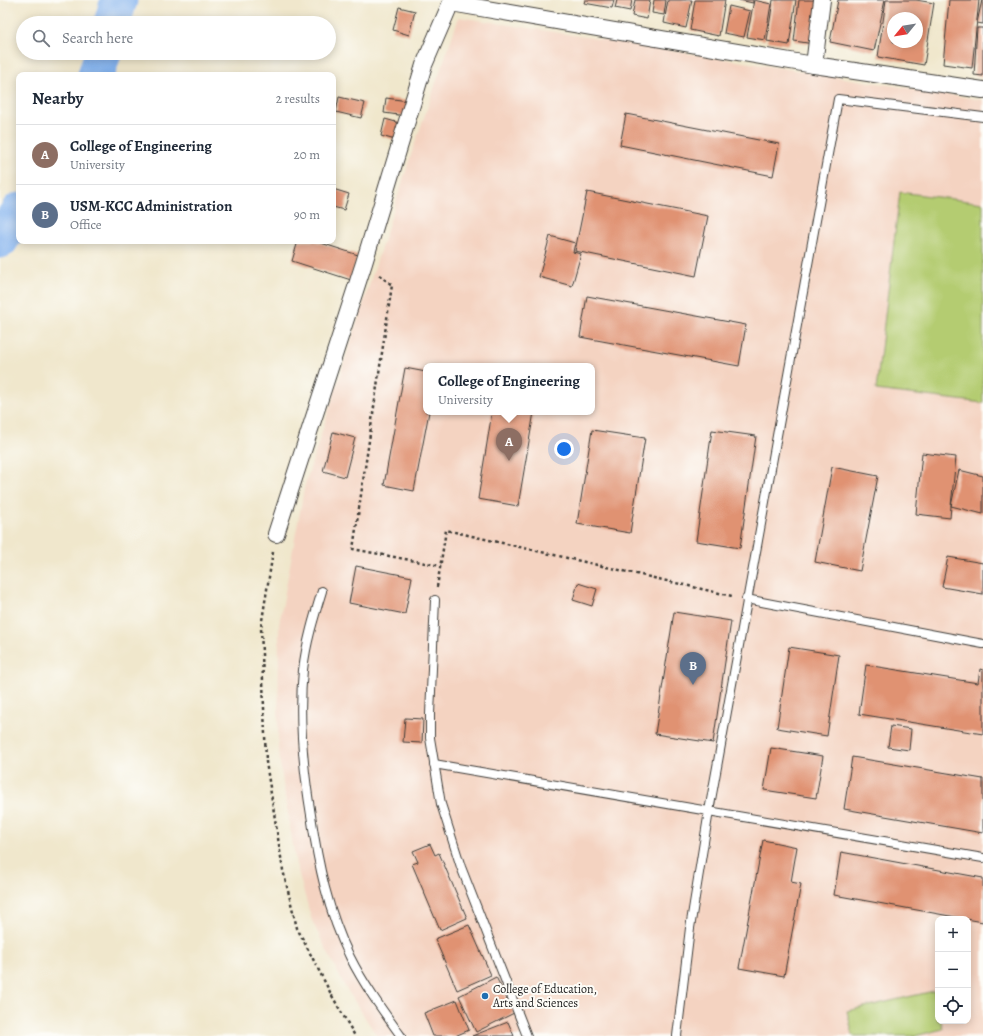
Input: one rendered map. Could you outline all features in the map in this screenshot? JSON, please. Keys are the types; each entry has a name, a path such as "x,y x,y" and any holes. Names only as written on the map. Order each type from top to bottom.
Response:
{"street":[{"path":"814,65 822,0"},
{"path":"276,534 364,263 424,65 452,2 814,65 983,90"}],"lane":[{"path":"677,1036 690,928 709,811 746,599 838,99 983,117"},
{"path":"322,591 309,636 303,669 300,702 301,751 318,860 333,918 350,958 373,997 401,1036"},
{"path":"746,599 983,644"},
{"path":"435,600 430,714 434,764 442,804 461,867 528,1036"},
{"path":"434,764 983,858"}],"path":[{"path":"364,263 392,285 353,548 441,566"},
{"path":"435,600 446,530 746,599"},
{"path":"276,534 261,627 266,762 283,870 297,928 331,994 356,1036"}],"shaded area":[{"path":"459,17 983,100 983,1036 377,1036 344,985 312,921 296,864 278,751 279,625 305,484 413,149"}],"green space":[{"path":"900,192 983,203 983,403 876,390"},
{"path":"934,991 935,1024 942,1024 943,1029 915,1036 853,1036 847,1011"}],"building":[{"path":"585,0 614,0 612,8 584,3"},
{"path":"617,0 632,0 630,11 615,8"},
{"path":"635,0 650,0 647,19 632,16"},
{"path":"654,0 666,0 664,15 652,13"},
{"path":"668,0 692,0 686,28 664,23"},
{"path":"695,0 725,0 719,36 690,30"},
{"path":"739,0 753,0 753,3"},
{"path":"754,0 771,4 765,40 747,37"},
{"path":"773,0 796,0 789,45 767,41"},
{"path":"799,0 820,0 814,44 794,41"},
{"path":"838,0 885,0 874,51 830,42"},
{"path":"886,0 916,0 934,3 924,65 878,57"},
{"path":"949,0 979,0 972,68 943,64"},
{"path":"983,0 983,24 977,23"},
{"path":"729,6 750,11 744,37 724,33"},
{"path":"399,7 415,11 409,35 393,30"},
{"path":"977,28 983,28 983,76 974,75"},
{"path":"339,97 365,103 361,118 336,112"},
{"path":"386,98 408,101 406,116 384,113"},
{"path":"626,114 779,144 773,176 620,145"},
{"path":"385,119 403,124 399,141 381,136"},
{"path":"336,190 349,194 344,210 336,208"},
{"path":"587,192 708,216 696,276 575,251"},
{"path":"550,236 575,243 573,252 581,254 572,286 539,277"},
{"path":"297,244 324,244 358,255 351,280 292,261"},
{"path":"587,296 746,325 739,366 580,337"},
{"path":"405,368 423,371 423,415 428,415 414,491 384,485"},
{"path":"492,415 533,415 518,506 478,499"},
{"path":"592,430 645,438 630,533 577,524"},
{"path":"712,430 756,436 740,548 696,541"},
{"path":"333,432 355,438 345,477 323,471"},
{"path":"922,453 956,457 950,518 916,514"},
{"path":"832,467 878,476 860,571 815,562"},
{"path":"959,470 983,476 983,514 951,506"},
{"path":"948,557 983,563 983,594 942,587"},
{"path":"356,566 412,577 405,614 349,603"},
{"path":"578,583 597,589 592,606 573,600"},
{"path":"674,612 731,621 713,743 655,734"},
{"path":"789,647 839,655 827,736 777,728"},
{"path":"866,665 978,683 980,669 983,670 983,734 859,714"},
{"path":"405,718 423,719 422,743 403,742"},
{"path":"891,726 911,729 909,750 888,747"},
{"path":"771,748 823,756 816,798 764,790"},
{"path":"852,757 983,779 983,833 844,809"},
{"path":"763,840 797,847 791,882 801,884 784,976 739,968"},
{"path":"430,844 435,855 439,853 467,918 440,930 412,864 418,862 413,851"},
{"path":"841,852 983,878 983,922 971,920 971,916 950,916 834,895"},
{"path":"469,925 491,975 457,990 435,939"},
{"path":"496,977 514,1013 476,1032 459,996"},
{"path":"457,1000 469,1030 455,1036 433,1036 424,1013"},
{"path":"508,1022 514,1036 472,1036"}],"waterway":[{"path":"114,16 119,0"},
{"path":"97,72 101,60"},
{"path":"0,240 16,216"}],"place":[{"name":"College of Engineering","path":"509,461"},
{"name":"USM-KCC Administration","path":"693,685"},
{"name":"College of Education, Arts and Sciences","path":"485,996"}]}
